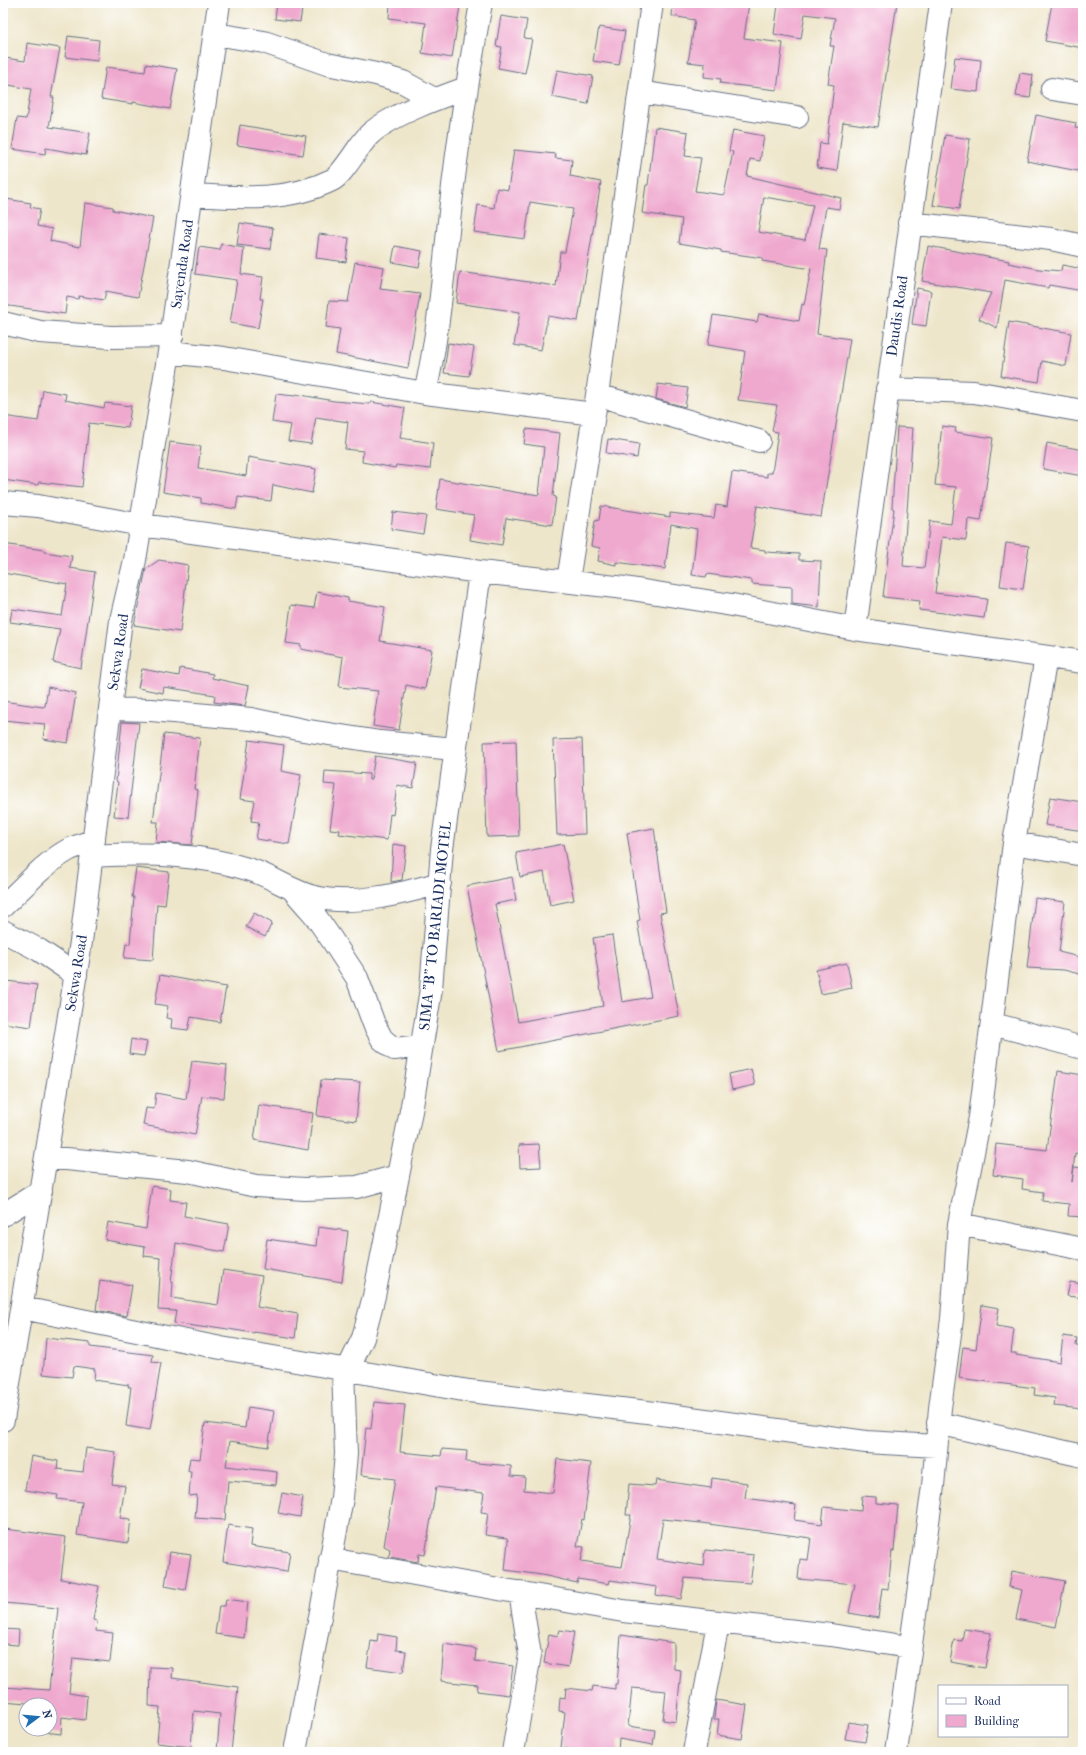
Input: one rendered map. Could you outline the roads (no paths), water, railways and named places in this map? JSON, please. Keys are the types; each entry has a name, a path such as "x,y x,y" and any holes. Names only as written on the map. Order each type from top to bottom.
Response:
{"street":[{"name":"Sayenda Road","path":"141,525 171,344 220,3"},
{"path":"425,393 432,364 466,88 481,3"},
{"path":"568,581 596,405 652,3"},
{"name":"Daudis Road","path":"855,629 909,223 941,3"},
{"path":"215,34 264,42 327,64 396,80 434,99"},
{"path":"192,195 235,198 274,197 333,180 370,134 388,122 434,99 466,88"},
{"path":"1052,89 1083,94"},
{"path":"640,92 797,117"},
{"path":"909,223 1051,239 1083,246"},
{"path":"3,323 40,332 111,337 171,344 224,358 425,393 596,405 759,441"},
{"path":"887,389 974,392 1083,411"},
{"path":"3,503 38,506 141,525 480,572 568,581 732,606 855,629 1083,662"},
{"name":"Sekwa Road","path":"3,1420 76,975 122,620 141,525"},
{"name":"SIMA \"B\" TO BARIADI MOTEL","path":"346,1368 363,1338 374,1296 432,990 442,849 480,572"},
{"path":"896,1752 933,1486 938,1423 952,1319 959,1224 980,1117 1014,843 1046,657"},
{"path":"110,709 151,710 251,719 304,730 380,742 455,750"},
{"path":"1014,843 1083,855"},
{"path":"3,906 31,878 56,859 70,850 93,848 143,853 173,854 218,861 272,877 292,889 315,897 336,899 367,898 400,894 440,883"},
{"path":"292,889 314,914 357,978 374,1024 382,1039 394,1049 422,1046"},
{"path":"3,931 39,950 76,975"},
{"path":"992,1024 1083,1048"},
{"path":"46,1157 188,1171 256,1186 305,1189 357,1187 397,1176"},
{"path":"3,1215 41,1192"},
{"path":"959,1224 1083,1249"},
{"path":"22,1308 192,1342 346,1368 469,1391 647,1412 866,1442 936,1446"},
{"path":"295,1752 342,1498 346,1454 346,1368"},
{"path":"938,1423 1083,1456"},
{"path":"330,1559 623,1610 718,1623 831,1635 910,1647"},
{"path":"513,1752 530,1655 520,1592"},
{"path":"694,1752 718,1623"}]}
